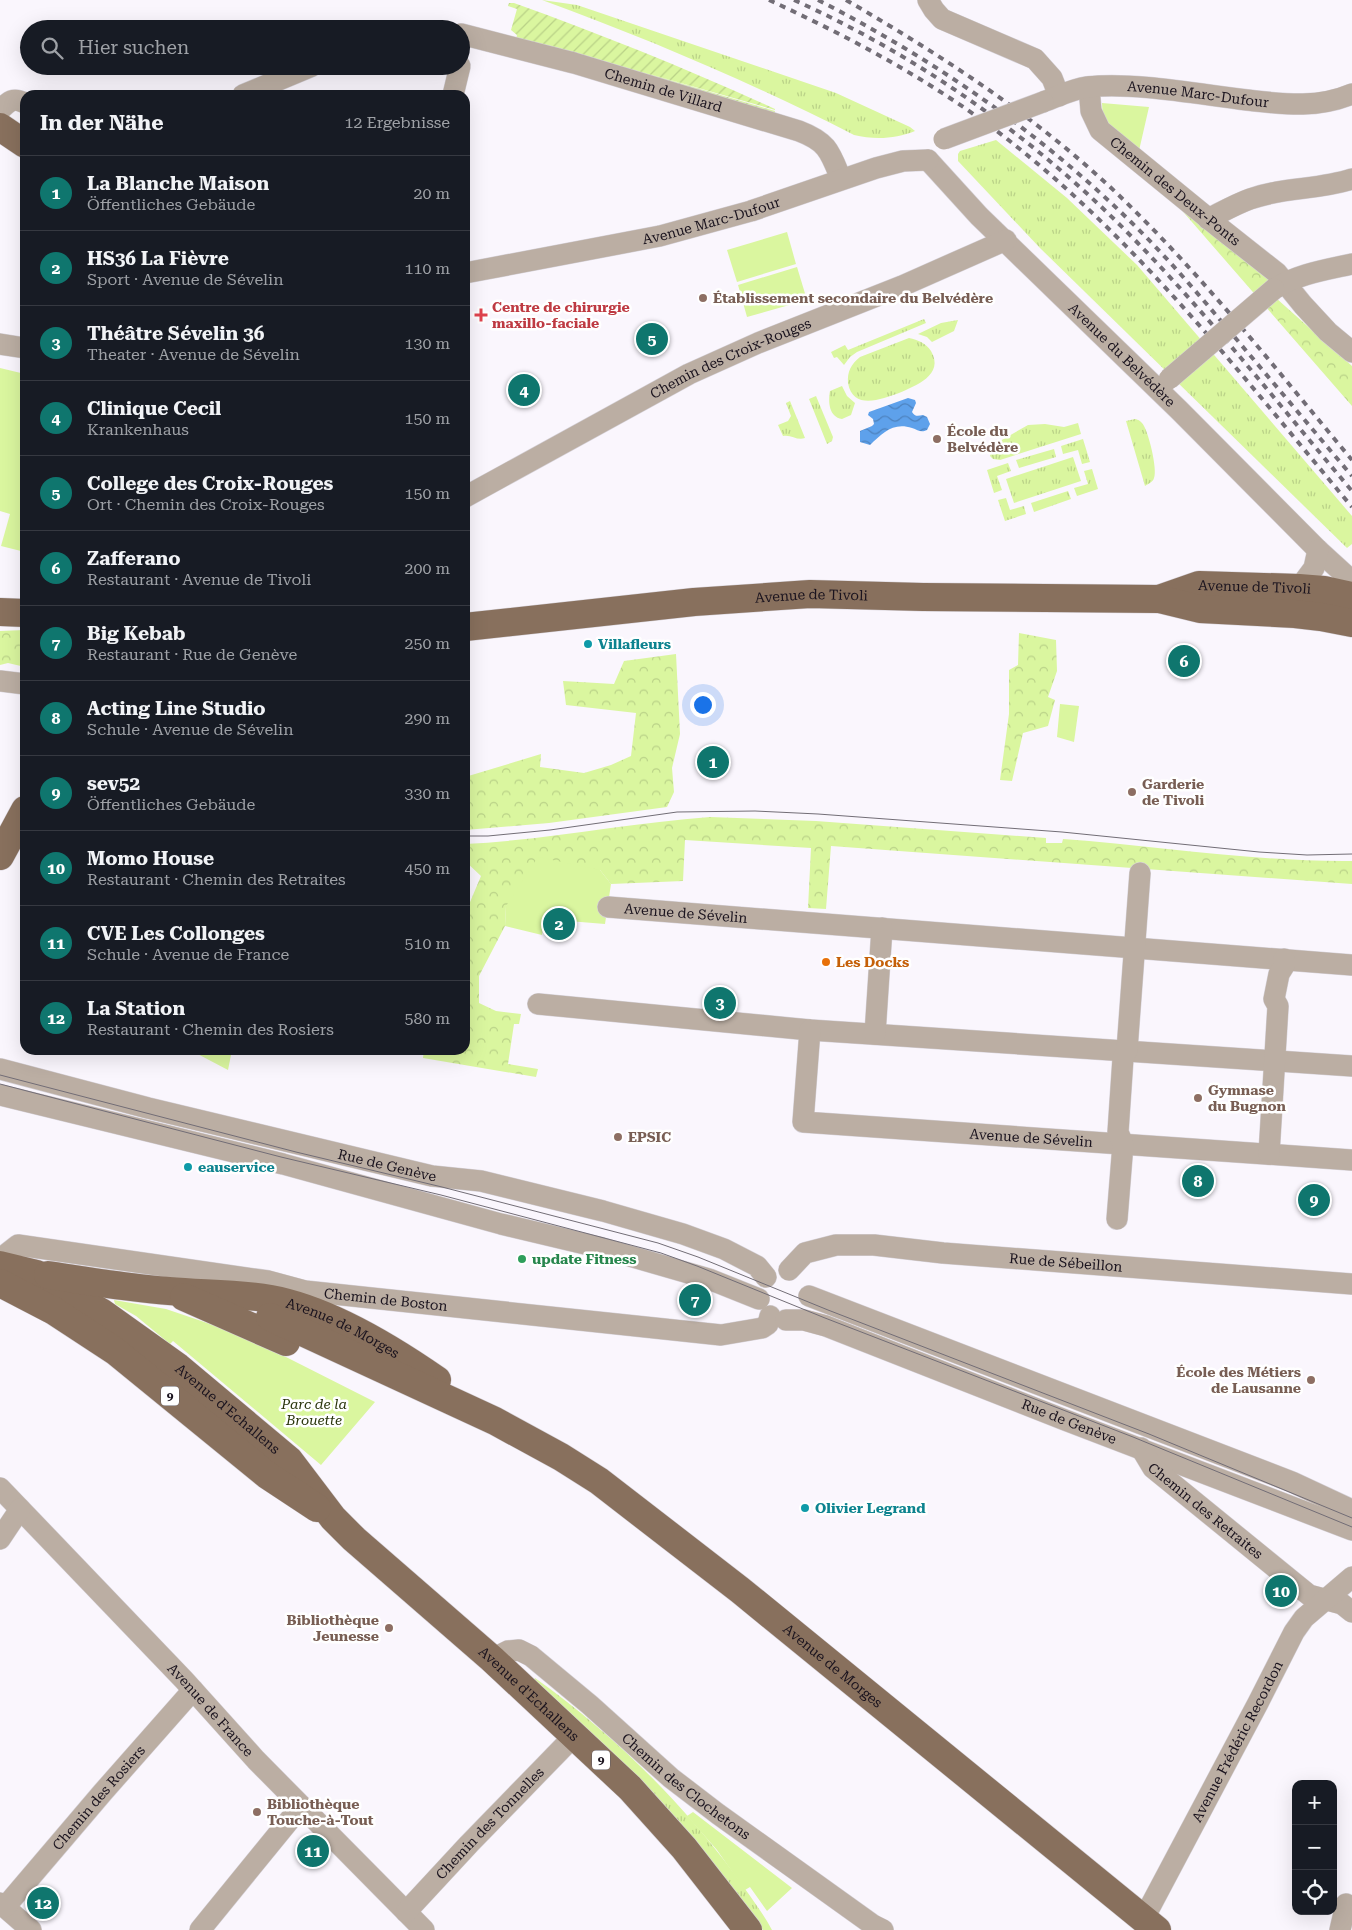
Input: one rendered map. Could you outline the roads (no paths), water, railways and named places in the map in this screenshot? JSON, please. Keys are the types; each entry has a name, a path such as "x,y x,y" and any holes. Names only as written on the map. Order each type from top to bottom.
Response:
{"main road":[{"path":"0,127 20,141"},
{"name":"Avenue de Tivoli","path":"1159,599 1199,585 1299,588 1324,590 1352,596"},
{"name":"Avenue de Tivoli","path":"470,626 702,601 810,594 1159,599 1200,609 1295,614 1352,623"},
{"path":"0,612 20,612"},
{"path":"0,856 20,819"},
{"name":"Avenue d'Echallens","path":"0,1265 37,1274 101,1312 126,1344 267,1476 333,1518 361,1545 492,1659 630,1788 684,1848 748,1930"},
{"name":"Avenue de Morges","path":"37,1274 169,1291 214,1292 265,1314 395,1393 495,1421"},
{"name":"Avenue d'Echallens","path":"0,1283 126,1344"},
{"name":"Avenue de Morges","path":"265,1314 309,1310 360,1333 406,1359 495,1421 561,1457 599,1481 740,1590 1150,1925"}],"street":[{"path":"928,0 942,19 1035,59 1052,78 1051,99"},
{"name":"Chemin de Villard","path":"470,36 574,63 799,131 821,142 833,160 841,179"},
{"path":"255,90 291,75"},
{"path":"454,90 458,75"},
{"name":"Avenue Marc-Dufour","path":"470,272 660,236 750,211 841,179 903,161 928,160 936,147 944,139 1078,89 1089,87 1136,87 1292,105 1338,100 1352,94"},
{"name":"Chemin des Deux-Ponts","path":"1089,87 1091,111 1100,130 1278,273 1280,286 1303,305 1328,332 1352,352"},
{"path":"0,110 12,100 20,101"},
{"name":"Avenue du Belvédère","path":"928,160 979,216 1163,384 1318,550 1352,581"},
{"path":"1208,218 1250,198 1277,192 1335,185 1352,179"},
{"name":"Chemin des Croix-Rouges","path":"470,494 689,374 758,343 902,286 1006,240"},
{"path":"1163,384 1280,286 1304,275 1352,264"},
{"path":"0,344 20,347"},
{"path":"1299,588 1314,568 1318,550"},
{"path":"0,681 20,683"},
{"path":"1117,1218 1123,1144 1118,1132 1123,1058 1127,1050 1140,873"},
{"name":"Avenue de Sévelin","path":"608,907 1352,965"},
{"path":"876,1034 882,928"},
{"path":"1269,1154 1278,1006 1274,999 1280,974 1284,966 1284,959"},
{"path":"538,1004 810,1030 1352,1066"},
{"name":"Avenue de Sévelin","path":"810,1030 803,1122 1352,1160"},
{"name":"Rue de Genève","path":"0,1069 148,1108 423,1174 481,1181 613,1214 683,1234 724,1249 757,1266 766,1277"},
{"name":"Rue de Genève","path":"0,1095 283,1164 501,1224 602,1248 709,1280 772,1311 826,1326 1352,1530"},
{"name":"Chemin de Boston","path":"0,1259 18,1245 268,1281 306,1291 721,1335 762,1328 768,1324 772,1311"},
{"name":"Rue de Sébeillon","path":"789,1270 805,1253 836,1245 874,1246 1352,1284"},
{"path":"789,1270 798,1274 808,1287 809,1296 804,1310 799,1315 772,1311 759,1291 766,1277 773,1272 789,1270"},
{"name":"Rue de Genève","path":"809,1296 1292,1482 1352,1510"},
{"name":"Chemin des Retraites","path":"1141,1448 1153,1468 1309,1595 1342,1604 1352,1612"},
{"name":"Avenue de France","path":"0,1488 193,1690 256,1760 424,1930"},
{"path":"0,1539 20,1509"},
{"name":"Avenue Frédéric Recordon","path":"1150,1925 1294,1632 1304,1618 1352,1577"},
{"name":"Chemin des Clochetons","path":"492,1659 508,1651 519,1650 531,1656 590,1705 676,1782 873,1925 883,1930"},
{"name":"Chemin des Rosiers","path":"2,1905 193,1690"},
{"name":"Chemin des Tonnelles","path":"406,1912 575,1735"},
{"path":"200,1930 302,1806"},
{"path":"1340,1930 1346,1904"},
{"path":"2,1905 31,1930"}],"water":[{"path":"908,398 915,400 916,403 913,414 927,417 930,424 927,430 921,431 899,426 884,433 870,445 860,442 860,431 874,424 873,419 868,415 869,412"}],"tram line":[{"path":"470,836 550,830 677,812 755,811 1062,832 1259,852 1307,855 1352,854"},
{"path":"0,1075 658,1243 1149,1434 1352,1518"},
{"path":"0,1084 281,1157 441,1195 661,1253 1133,1437 1352,1527"}],"railway":[{"path":"769,0 868,49 931,86 992,127 1067,190 1112,232 1195,321 1352,507"},
{"path":"794,0 838,21 923,69 1004,125 1080,188 1116,221 1178,286 1237,353 1352,491"},
{"path":"818,0 902,47 983,99 1059,157 1096,189 1144,235 1183,277 1352,476"},
{"path":"846,0 915,41 982,85 1047,133 1108,185 1204,284 1352,460"}],"place":[{"name":"Établissement secondaire du Belvédère","path":"703,298"},
{"name":"Centre de chirurgie maxillo-faciale","path":"481,315"},
{"name":"College des Croix-Rouges","path":"652,339"},
{"name":"Clinique Cecil","path":"524,390"},
{"name":"École du Belvédère","path":"937,439"},
{"name":"Villafleurs","path":"588,644"},
{"name":"Zafferano","path":"1184,661"},
{"name":"La Blanche Maison","path":"713,762"},
{"name":"Garderie de Tivoli","path":"1132,792"},
{"name":"HS36 La Fièvre","path":"559,924"},
{"name":"Les Docks","path":"826,962"},
{"name":"Théâtre Sévelin 36","path":"720,1003"},
{"name":"Gymnase du Bugnon","path":"1198,1098"},
{"name":"EPSIC","path":"618,1137"},
{"name":"eauservice","path":"188,1167"},
{"name":"Acting Line Studio","path":"1198,1181"},
{"name":"sev52","path":"1314,1200"},
{"name":"update Fitness","path":"522,1259"},
{"name":"Big Kebab","path":"695,1300"},
{"name":"École des Métiers de Lausanne","path":"1311,1380"},
{"name":"Olivier Legrand","path":"805,1508"},
{"name":"Momo House","path":"1281,1591"},
{"name":"Bibliothèque Jeunesse","path":"389,1628"},
{"name":"Bibliothèque Touche-à-Tout","path":"257,1812"},
{"name":"CVE Les Collonges","path":"313,1851"},
{"name":"La Station","path":"43,1903"}],"park label":[{"name":"Parc de la Brouette","path":"314,1412"}]}
